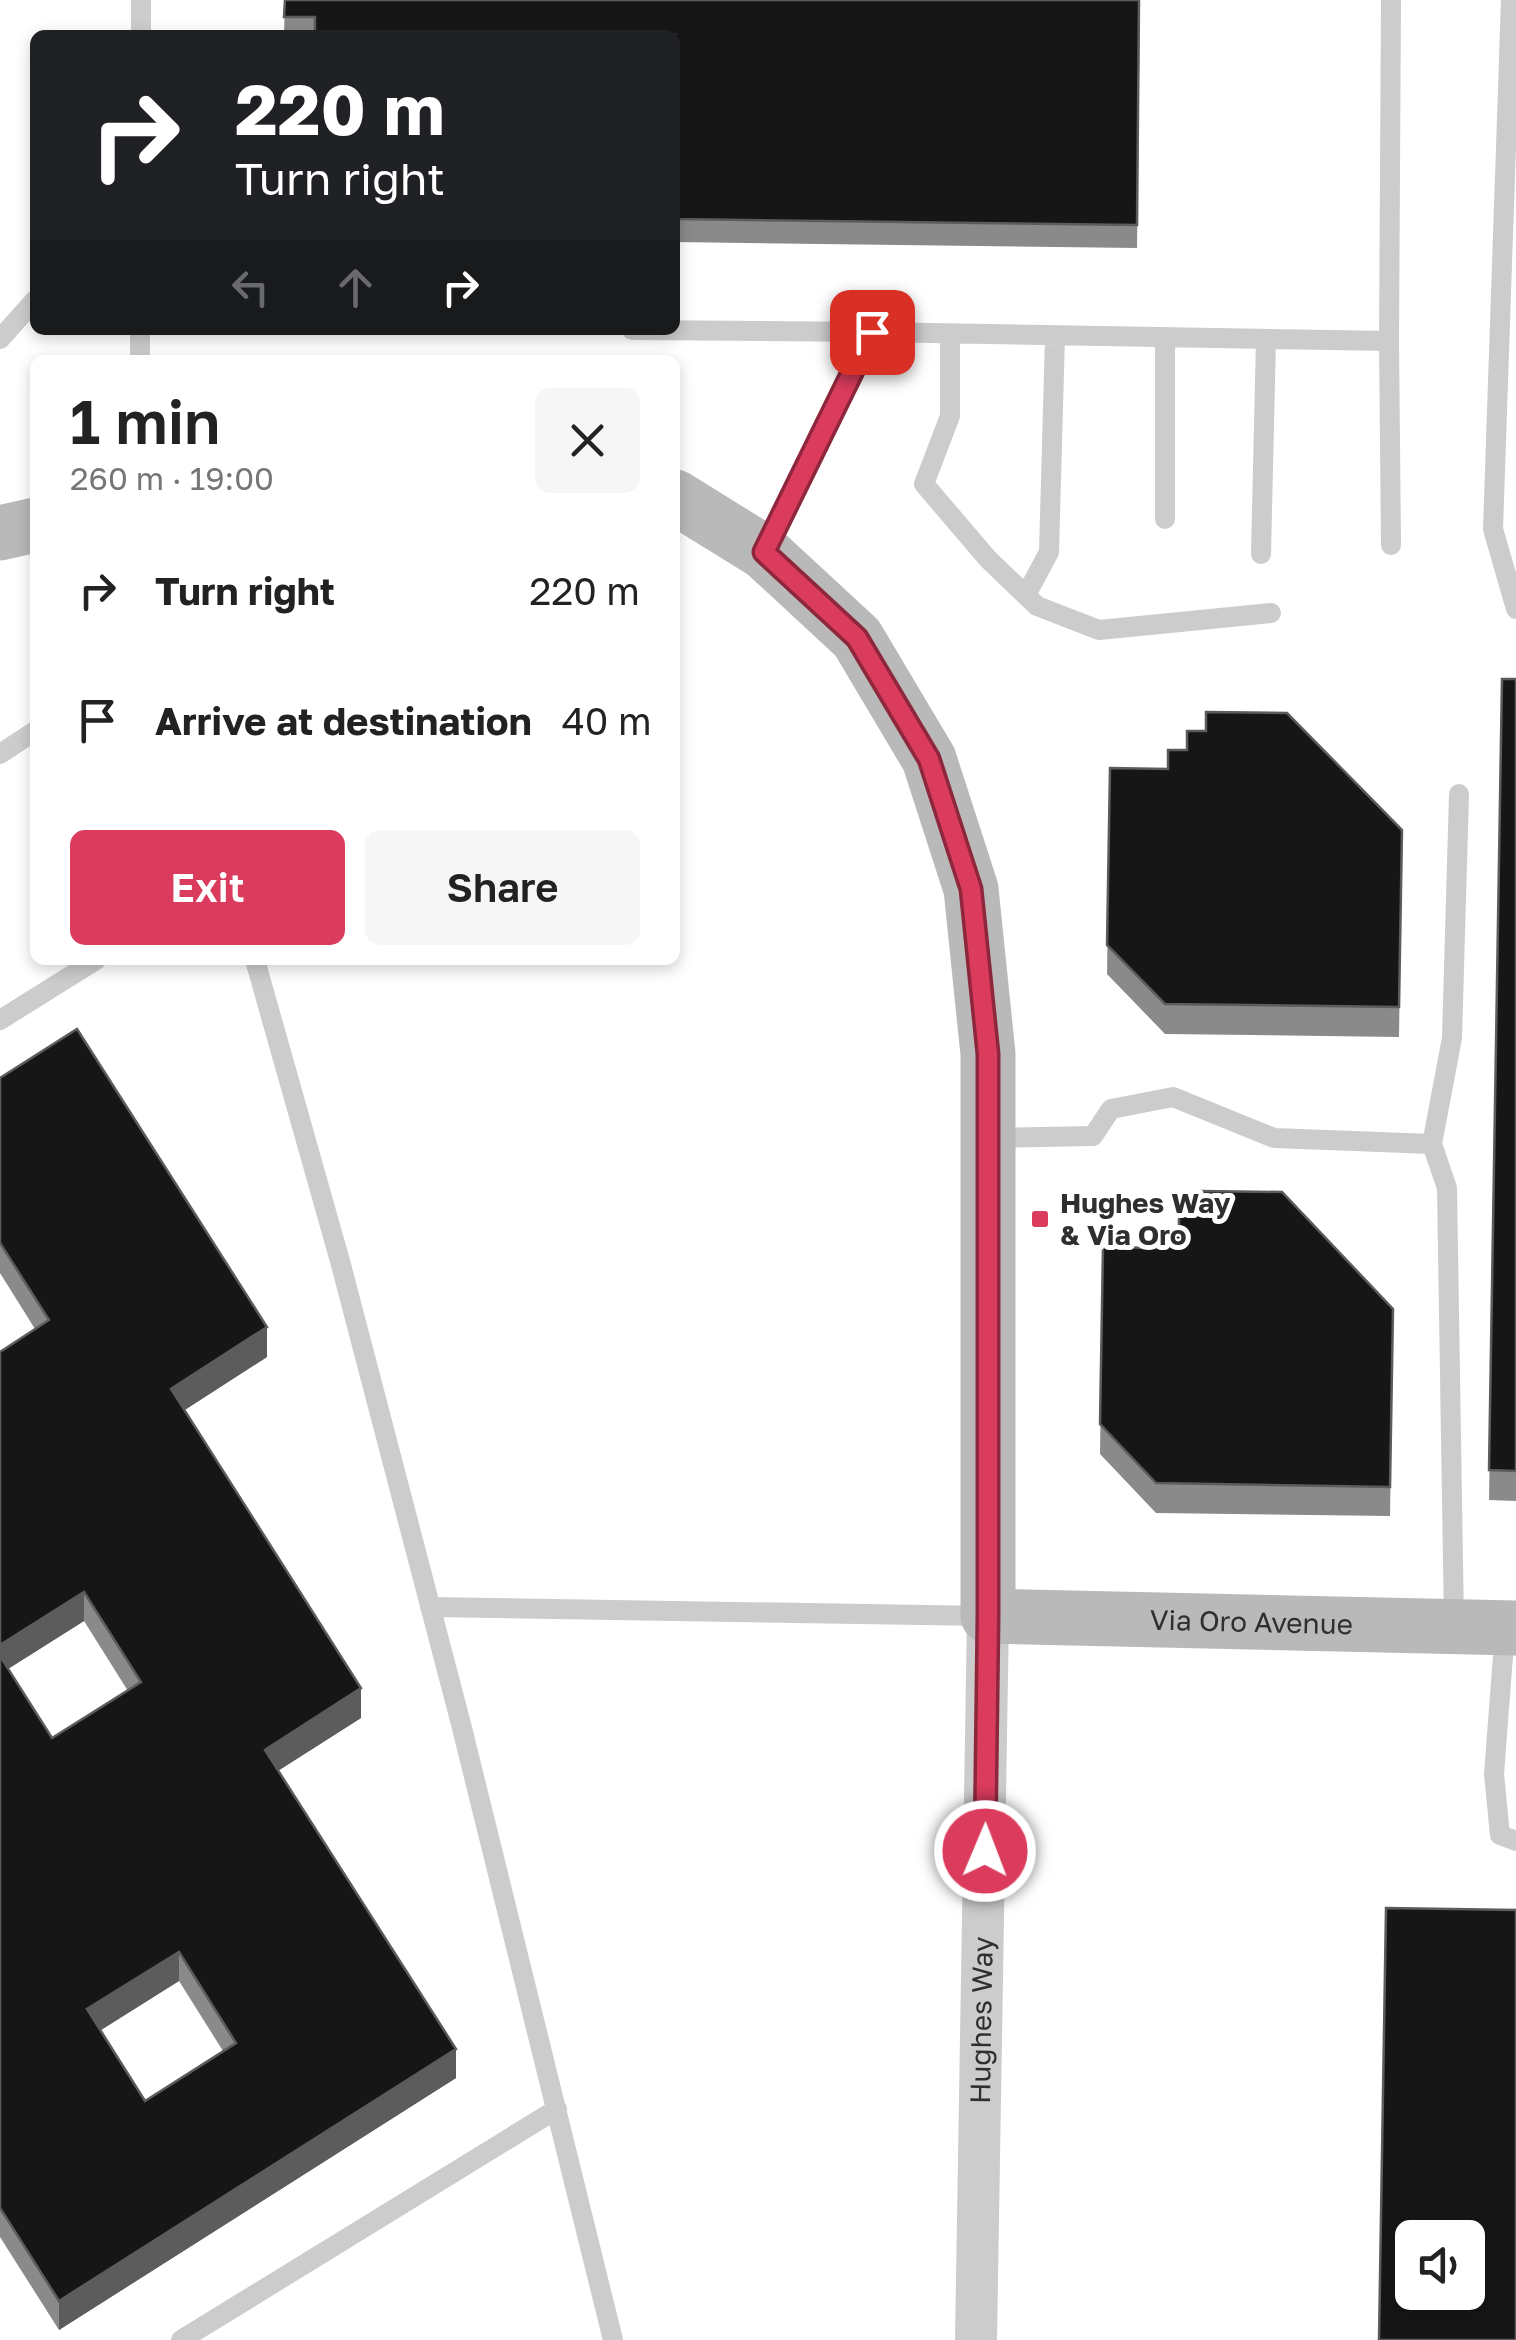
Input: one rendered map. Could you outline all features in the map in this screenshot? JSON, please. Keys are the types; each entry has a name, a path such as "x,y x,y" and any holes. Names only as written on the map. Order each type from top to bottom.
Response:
{"street":[{"name":"Hughes Way","path":"680,500 764,552 857,638 929,759 971,889 988,1054 988,1616 976,2340"},
{"path":"0,533 30,526"},
{"name":"Via Oro Avenue","path":"988,1616 1492,1628"}],"lane":[{"path":"141,0 141,30"},
{"path":"1390,545 1391,0"},
{"path":"1511,0 1493,529 1516,610"},
{"path":"0,339 30,306"},
{"path":"680,330 1389,341"},
{"path":"764,552 872,332"},
{"path":"950,334 950,416 924,484 988,560 1037,606 1100,630 1271,613"},
{"path":"1026,595 1049,552 1055,336"},
{"path":"1165,337 1165,519"},
{"path":"1261,554 1266,339"},
{"path":"0,754 30,735"},
{"path":"1458,794 1452,1038 1432,1144 1447,1188 1446,1251 1492,1628 1494,1774 1500,1836 1516,1841"},
{"path":"0,1020 88,965"},
{"path":"257,965 430,1608 614,2340"},
{"path":"988,1138 1093,1136 1111,1109 1172,1097 1274,1138 1432,1144"},
{"path":"430,1608 988,1616"},
{"path":"181,2340 557,2109"}],"building":[{"path":"285,0 1139,0 1137,225 680,219 680,30 315,30 315,17 284,17"},
{"path":"1502,679 1516,679 1516,1471 1489,1470"},
{"path":"1206,712 1287,713 1402,830 1399,1007 1165,1004 1107,945 1110,768 1168,769 1168,750 1187,750 1187,731 1206,731"},
{"path":"77,1029 267,1327 171,1389 361,1688 265,1750 456,2049 59,2301 0,2208 0,1656 52,1738 141,1682 84,1592 0,1645 0,1352 49,1320 0,1243 0,1078","holes":["179,1952 236,2043 145,2101 87,2009"]},
{"path":"1199,1191 1282,1192 1393,1309 1390,1487 1156,1483 1100,1424 1103,1247 1160,1248 1159,1228 1179,1228 1179,1210 1199,1210"},
{"path":"1386,1908 1516,1910 1516,2340 1379,2340"}],"place":[{"name":"Hughes Way & Via Oro","path":"1040,1219"}],"route":[{"path":"872,332 764,552 857,638 929,759 971,889 988,1054 985,1851"}]}
